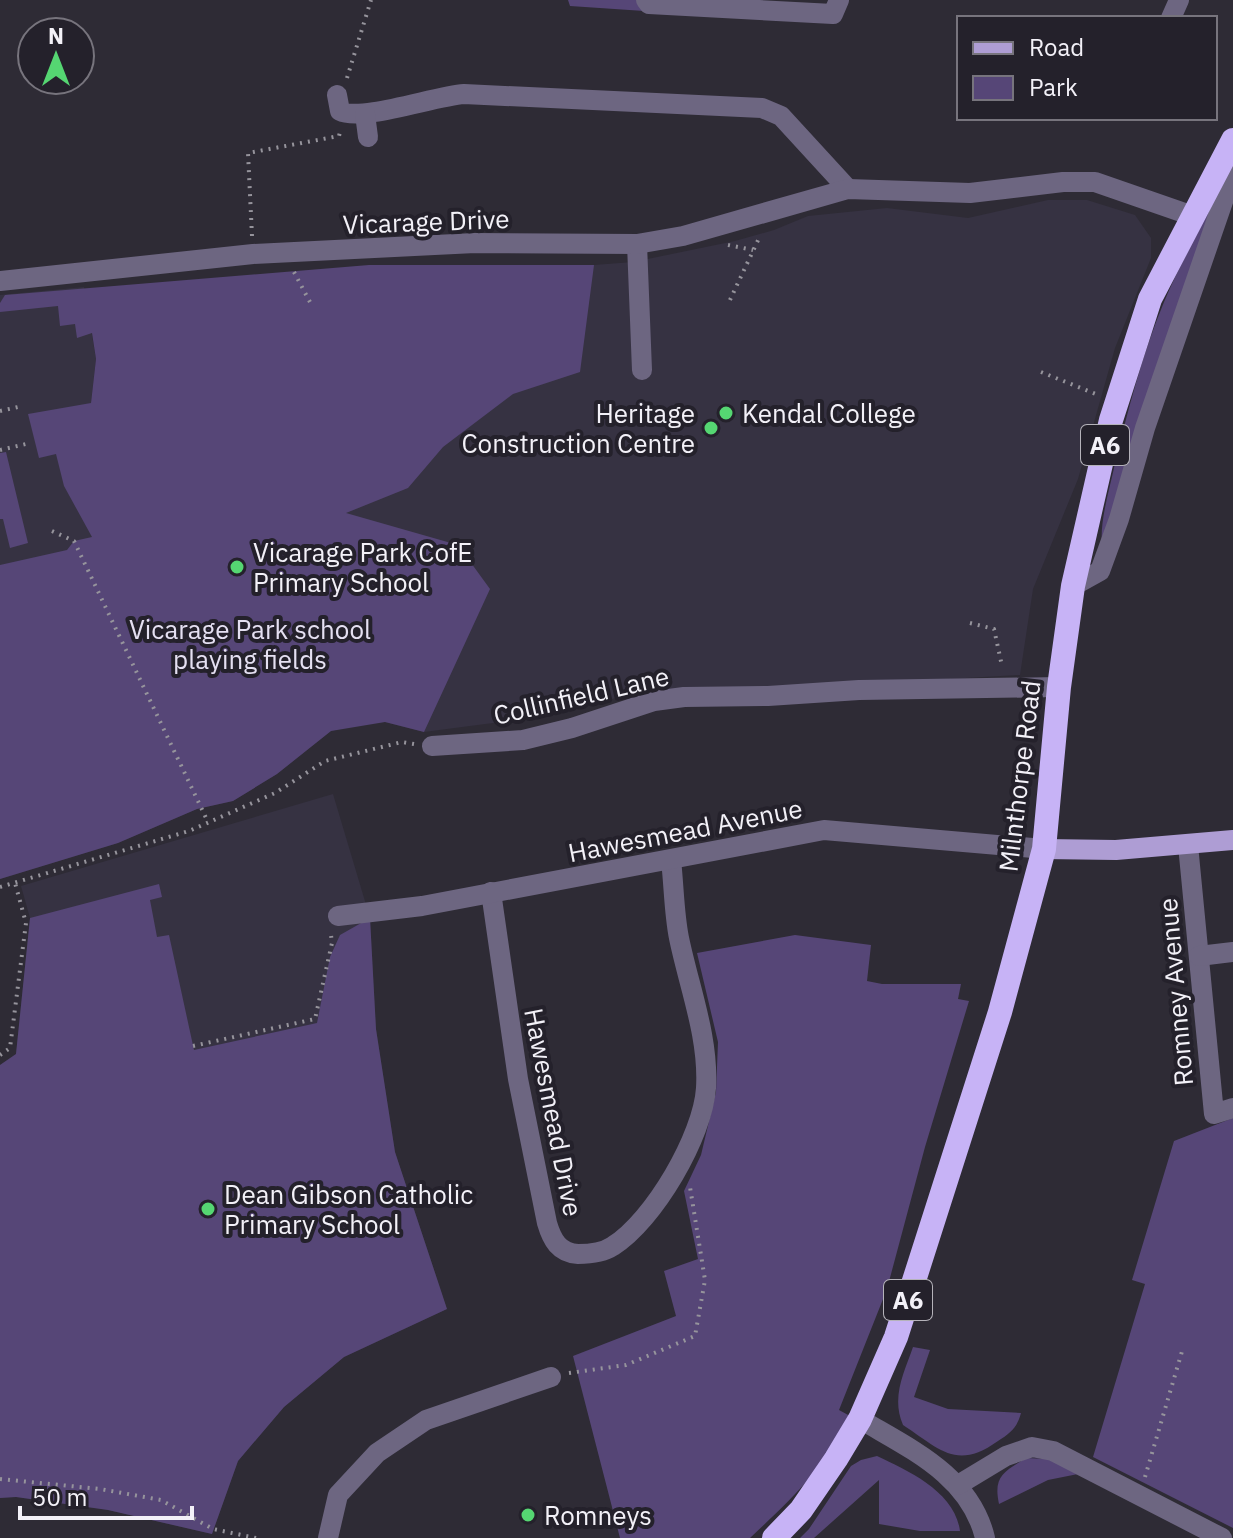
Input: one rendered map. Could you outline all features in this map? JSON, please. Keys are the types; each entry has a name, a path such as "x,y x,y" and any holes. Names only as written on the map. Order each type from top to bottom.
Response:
{"highway":[{"name":"Milnthorpe Road","path":"774,1538 801,1510 860,1419 896,1337 997,1022 1044,849 1059,687 1073,586 1116,403 1150,299 1229,146"}],"main road":[{"path":"1044,849 1116,850 1233,840"}],"street":[{"path":"646,0 649,4 833,14 839,0"},
{"path":"340,91 340,111 345,114 365,114 441,96 464,94 762,108 781,116 848,189"},
{"path":"365,114 368,137"},
{"path":"1073,586 1100,571 1119,519 1145,428 1228,187 1229,146"},
{"name":"Vicarage Drive","path":"0,281 283,252 475,243 637,244 683,236 848,189 970,193 1063,182 1095,182 1193,216"},
{"path":"637,244 642,370"},
{"name":"Collinfield Lane","path":"432,746 523,740 572,728 654,701 684,697 1059,687"},
{"name":"Hawesmead Avenue","path":"334,922 824,830 1044,849"},
{"name":"Romney Avenue","path":"1188,845 1214,1114 1233,1108"},
{"name":"Hawesmead Drive","path":"491,892 518,1079 547,1223 553,1241 568,1253 588,1254 611,1248 632,1231 678,1169 688,1155 706,1089 704,1044 679,936 671,860"},
{"path":"1199,956 1233,952"},
{"path":"328,1538 338,1495 377,1453 426,1420 551,1377"},
{"path":"860,1419 927,1459 958,1485 973,1506 985,1538"},
{"path":"958,1485 1006,1456 1032,1447 1053,1451 1222,1538"}],"path":[{"path":"340,91 371,0"},
{"path":"252,239 248,153 339,136 343,123"},
{"path":"730,300 758,239"},
{"path":"283,252 311,304"},
{"path":"1041,372 1116,403"},
{"path":"0,411 18,407"},
{"path":"0,450 26,444"},
{"path":"52,531 74,541 208,822"},
{"path":"970,623 994,629 1007,688"},
{"path":"0,887 189,831 275,793 325,761 402,742 432,746"},
{"path":"0,1055 10,1048 26,923 15,883"},
{"path":"193,1046 315,1019 334,922"},
{"path":"551,1377 626,1365 695,1336 705,1280 690,1186 678,1169"},
{"path":"1139,1494 1183,1348"},
{"path":"0,1479 100,1489 161,1500 213,1529 256,1538"}],"shaded area":[{"name":"Kendal College","path":"1048,200 1087,200 1135,215 1151,238 1151,258 1115,348 1078,479 1033,589 1020,675 616,698 524,719 424,732 385,722 361,724 331,731 277,774 233,801 197,809 118,843 0,879 0,295 84,287 96,359 91,403 369,265 594,265 633,262 735,241 808,216 887,208 968,218"},
{"name":"Dean Gibson Catholic Primary School","path":"333,794 370,918 376,1029 395,1152 447,1309 344,1357 284,1407 238,1461 212,1534 108,1510 16,1497 0,1498 0,1065 16,1054 30,918 21,886"}],"green space":[{"path":"568,0 639,0 644,11 570,6"},
{"path":"1220,192 1103,553 1102,532 1107,500 1142,363 1170,288"},
{"name":"Vicarage Park school playing fields","path":"369,265 594,265 580,372 513,394 443,447 408,488 346,513 458,545 490,589 424,732 385,722 331,731 277,774 233,801 197,809 118,843 0,879 0,565 67,550 74,541 92,537 64,486 56,454 39,458 28,414 91,403 96,359 92,333 77,338 75,324 60,326 58,306 0,312 0,303 5,295"},
{"path":"6,452 28,543 10,548 3,519 0,519 0,453"},
{"name":"Dean Gibson Catholic Primary School","path":"159,884 162,897 150,900 157,937 169,935 194,1050 317,1023 330,957 340,935 370,918 376,1029 395,1152 447,1309 344,1357 284,1407 238,1461 212,1534 108,1510 16,1497 0,1498 0,1065 16,1054 30,918"},
{"path":"795,935 871,945 867,981 882,984 961,984 958,999 969,1001 887,1289 839,1410 850,1416 843,1433 807,1482 778,1512 750,1538 620,1538 573,1356 676,1316 664,1271 698,1259 684,1191 701,1155 716,1092 718,1042 697,953"},
{"path":"1233,1118 1233,1528 1093,1457 1145,1284 1132,1280 1174,1141"},
{"path":"913,1347 930,1350 914,1397 948,1409 1021,1413 1012,1430 983,1450 971,1455 959,1455 938,1449 903,1425 899,1395"},
{"path":"877,1456 929,1484 949,1505 960,1531 920,1531 879,1524 879,1480 814,1538 800,1538 851,1466"},
{"path":"1026,1458 1048,1459 1078,1474 1048,1480 999,1504 999,1481"}],"place":[{"name":"Kendal College","path":"726,413"},
{"name":"Heritage Construction Centre","path":"711,428"},
{"name":"Vicarage Park CofE Primary School","path":"237,567"},
{"name":"Dean Gibson Catholic Primary School","path":"208,1209"},
{"name":"Romneys","path":"528,1515"}]}
